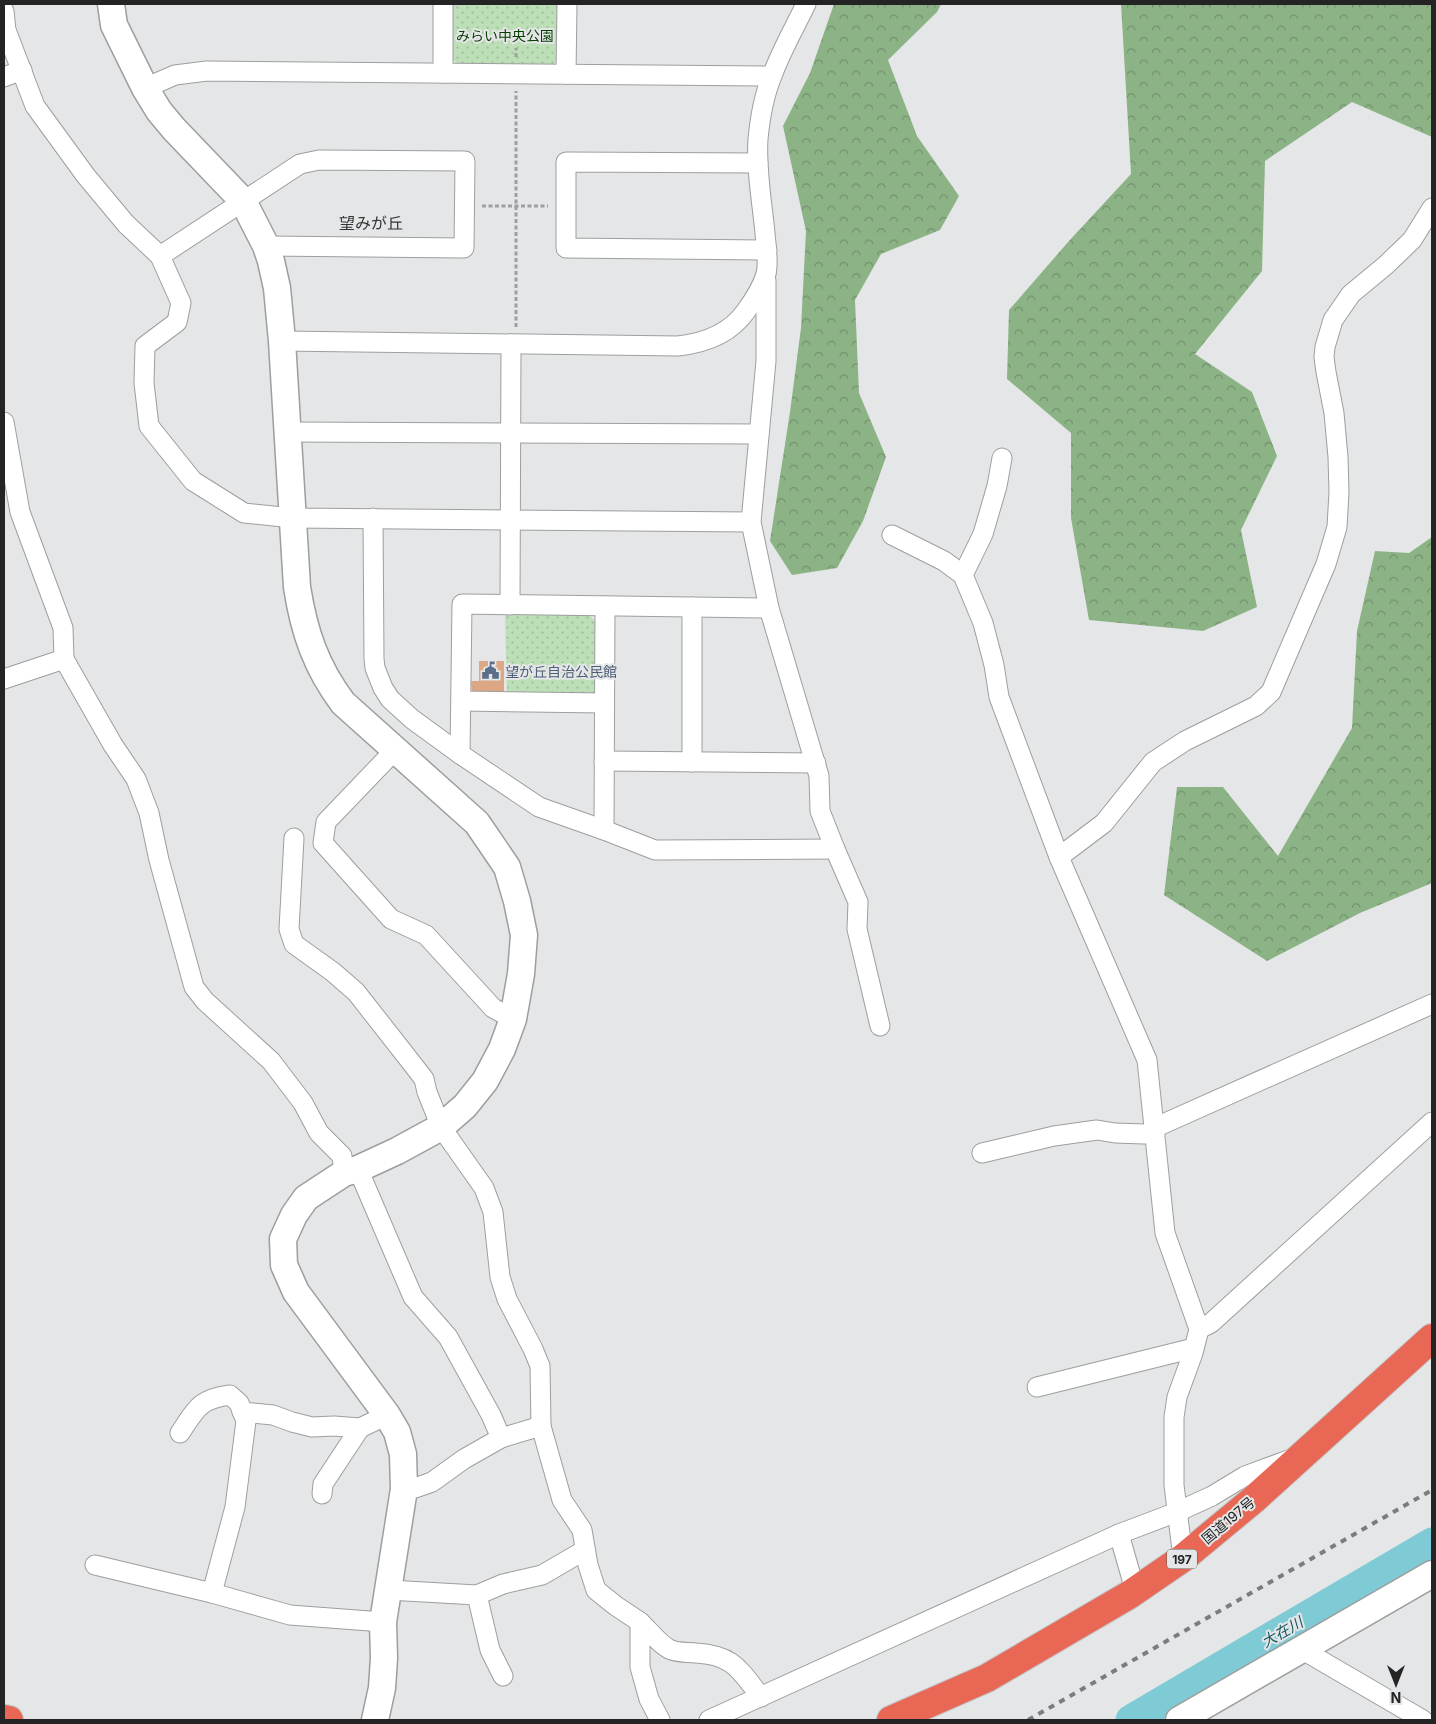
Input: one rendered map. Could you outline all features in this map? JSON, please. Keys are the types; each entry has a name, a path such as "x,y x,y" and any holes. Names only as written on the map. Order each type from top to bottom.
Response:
{"highway":[{"name":"国道197号","path":"891,1720 987,1678 1048,1644 1136,1590 1183,1558 1253,1500 1432,1338"},
{"path":"4,1719 9,1720"}],"street":[{"path":"111,4 114,25 145,88 159,111 243,201 266,246 271,261 277,288 282,341 297,587 301,616 308,640 329,684 343,702 477,822 507,867 524,935 521,974 513,1019 502,1049 485,1081 465,1106 441,1127 397,1151 351,1171 306,1198 294,1215 283,1239 284,1265 296,1292 387,1415 397,1432 403,1454 404,1489 383,1622 383,1678 375,1720"},
{"path":"443,4 444,73"},
{"path":"566,74 567,4"},
{"path":"806,4 772,76 761,116 758,139 758,163 767,250 766,361 751,522 769,608 816,763 819,776 820,811 858,902 857,929 880,1026"},
{"path":"4,11 5,30 35,106 86,176 126,224 160,256 181,303 177,322 145,346 144,383 149,426 193,481 244,513 293,518 751,522"},
{"path":"4,77 22,70"},
{"path":"145,88 175,75 207,71 772,76"},
{"path":"160,256 300,164 319,160 465,161 464,248 266,246"},
{"path":"758,163 566,162 566,248 767,250"},
{"path":"1059,857 1104,823 1154,762 1185,741 1256,706 1271,692 1326,564 1337,527 1339,492 1337,448 1334,413 1324,357 1333,320 1351,294 1412,240 1432,208"},
{"path":"282,341 513,338 678,346 718,336 734,325 756,297 766,274"},
{"path":"510,604 513,338"},
{"path":"4,422 20,512 63,628 64,659 113,745 136,779 149,813 159,860 194,986 205,1001 271,1061 302,1102 319,1133 342,1156 414,1298 448,1337 491,1415 501,1438"},
{"path":"287,432 759,434"},
{"path":"963,574 983,534 997,486 1002,458"},
{"path":"373,518 374,658 378,678 390,699 412,719 460,754 539,807 654,850 835,849"},
{"path":"892,534 944,560 963,574 983,623 994,665 999,697 1059,857 1147,1060 1164,1233 1199,1329 1176,1397 1174,1417 1174,1485 1183,1558"},
{"path":"460,754 462,604 769,608"},
{"path":"604,830 605,606"},
{"path":"692,607 692,762"},
{"path":"4,680 64,659"},
{"path":"461,701 604,703"},
{"path":"395,750 326,822 323,843 391,918 426,935 493,1008 513,1019"},
{"path":"604,761 816,763"},
{"path":"294,838 289,929 294,944 333,972 356,992 424,1079 427,1092 441,1127 484,1188 493,1212 502,1284 507,1299 540,1366 542,1426 562,1500 582,1530 588,1565 596,1590 640,1622 669,1650 714,1654 730,1662 742,1672 761,1697"},
{"path":"982,1153 1054,1136 1097,1130 1144,1134 1155,1131 1432,1004"},
{"path":"1199,1329 1211,1323 1432,1122"},
{"path":"1037,1388 1194,1348"},
{"path":"180,1434 195,1410 210,1398 230,1395 239,1403 246,1421 235,1507 212,1593"},
{"path":"242,1412 273,1416 312,1427 360,1428 387,1415"},
{"path":"404,1489 415,1488 432,1482 464,1459 501,1438 542,1426"},
{"path":"322,1494 323,1484 360,1428"},
{"path":"709,1720 1119,1534 1212,1496 1245,1476 1304,1454"},
{"path":"1119,1534 1136,1590"},
{"path":"388,1590 477,1595 502,1584 542,1575 585,1550"},
{"path":"95,1565 212,1593 290,1615 383,1622"},
{"path":"1179,1720 1432,1574"},
{"path":"477,1595 490,1650 503,1676"},
{"path":"640,1622 640,1667 649,1699 660,1720"},
{"path":"1301,1649 1423,1720"}],"path":[{"path":"513,338 516,74"},
{"path":"464,205 566,206"}],"green space":[{"name":"みらい中央公園","path":"451,4 560,4 560,56 552,66 460,66 450,57"},
{"path":"834,4 941,4 937,12 888,60 917,136 959,196 940,230 881,254 855,300 859,393 886,457 863,521 837,568 792,575 770,541 801,328 806,231 783,126 810,73"},
{"path":"1121,4 1432,4 1432,137 1352,102 1265,161 1262,271 1195,354 1252,392 1277,456 1241,530 1257,607 1203,631 1089,620 1071,518 1071,433 1007,379 1009,310 1131,174"},
{"path":"1432,537 1432,883 1360,913 1267,961 1164,895 1177,787 1223,787 1278,856 1352,728 1357,631 1375,551 1409,553"},
{"path":"505,613 588,614 597,623 597,697 507,696"}],"building":[{"name":"望が丘自治公民館","path":"479,661 504,661 504,694 472,694 471,681 479,681"}],"waterway":[{"name":"大在川","path":"1131,1720 1432,1543"}],"railway":[{"path":"1028,1720 1432,1490"}],"place":[{"name":"望が丘自治公民館","path":"491,671"}],"district":[{"name":"望みが丘","path":"371,223"}]}
